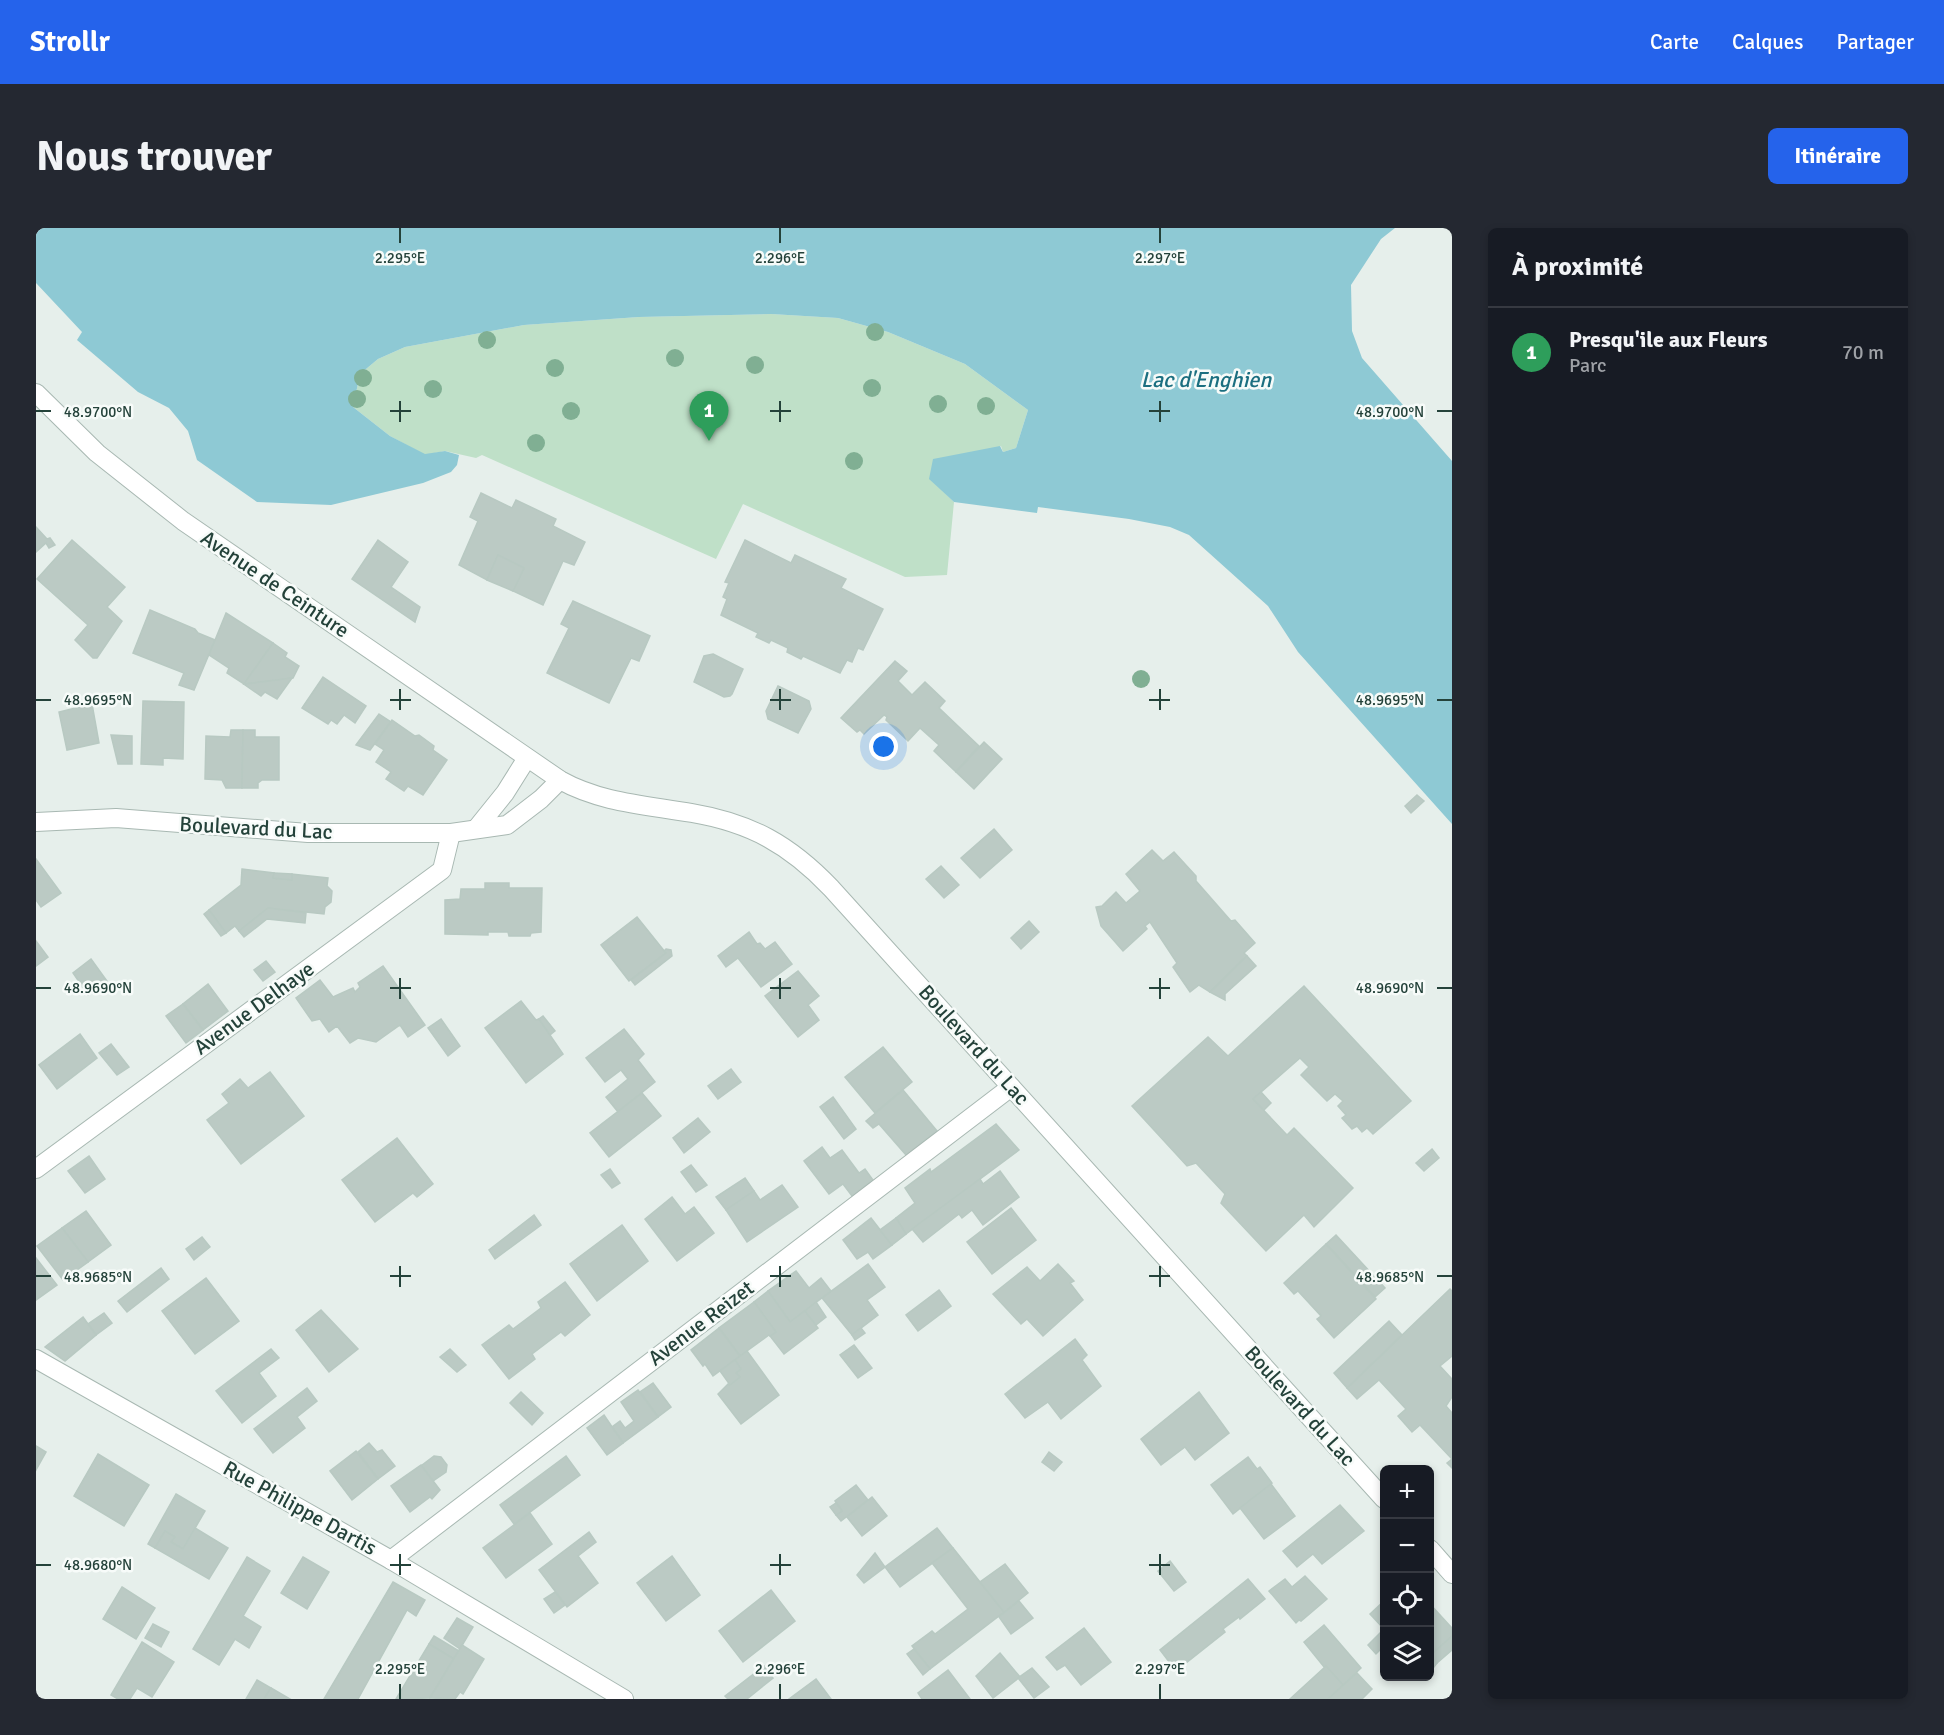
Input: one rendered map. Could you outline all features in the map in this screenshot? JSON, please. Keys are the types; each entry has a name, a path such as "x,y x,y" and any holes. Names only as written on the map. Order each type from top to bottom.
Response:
{"street":[{"name":"Avenue de Ceinture","path":"36,393 98,453 183,521 560,780"},
{"path":"476,830 505,793 526,758"},
{"name":"Boulevard du Lac","path":"36,822 116,819 308,833 451,834 489,830 514,822 560,780 580,791 612,801 693,813 738,824 776,841 795,854 831,888 1380,1495"},
{"name":"Avenue Delhaye","path":"36,1169 442,870 451,834"},
{"name":"Avenue Reizet","path":"391,1560 1011,1087"},
{"name":"Rue Philippe Dartis","path":"36,1359 391,1560 624,1699"},
{"path":"1434,1554 1452,1574"}],"green space":[{"path":"771,314 838,318 888,332 965,364 1028,410 1016,448 1003,452 1001,446 930,479 954,502 947,575 905,577 743,504 716,559 482,455 476,458 445,451 425,455 390,436 353,407 360,374 378,359 405,347 524,325 639,317"}],"water":[{"name":"Lac d'Enghien","path":"36,228 1395,228 1381,239 1351,285 1352,331 1362,358 1452,461 1452,824 1298,652 1268,606 1189,535 1170,527 1129,519 1038,507 1037,513 954,502 929,479 933,459 1000,446 1003,452 1016,448 1028,410 965,364 888,332 838,318 771,314 639,317 524,325 405,347 378,359 360,374 353,407 390,436 425,454 445,451 459,455 457,465 451,472 423,483 331,505 257,502 197,460 188,431 169,408 138,392 77,340 82,332 36,283"}],"building":[{"path":"481,493 512,508 516,500 556,519 553,526 585,542 574,565 563,561 543,605 513,591 524,568 498,555 487,580 459,565 478,521 470,517"},
{"path":"36,527 55,545 49,548 46,543 36,552"},
{"path":"72,540 125,587 107,607 122,621 97,658 93,658 75,640 88,625 37,579"},
{"path":"378,540 408,562 391,587 420,607 415,622 352,579"},
{"path":"745,540 791,563 795,555 846,579 841,588 883,609 863,650 858,648 852,662 847,660 840,673 803,656 801,659 787,652 788,648 771,640 769,643 756,637 758,633 721,615 727,599 723,597 729,583 725,582"},
{"path":"498,555 524,568 513,591 487,580"},
{"path":"573,601 650,636 639,661 631,658 609,703 547,673 569,628 561,624"},
{"path":"150,610 215,640 194,690 179,685 184,673 133,653"},
{"path":"226,613 273,643 244,684 227,673 229,668 209,655"},
{"path":"273,643 287,653 285,657 299,666 293,678 244,684"},
{"path":"713,654 743,669 730,696 724,697 694,682 704,656"},
{"path":"895,661 907,671 898,681 912,695 925,682 945,701 939,708 979,746 956,772 934,751 939,745 920,728 908,741 886,720 887,717 884,715 864,734 860,730 857,732 841,718"},
{"path":"323,677 366,706 355,723 344,715 337,724 331,720 328,724 302,708"},
{"path":"292,678 277,699 265,692 261,696 245,685 246,684"},
{"path":"778,686 809,701 811,709 798,733 768,719 766,711"},
{"path":"143,701 184,702 183,759 163,758 163,765 141,764"},
{"path":"92,704 99,743 67,750 59,712"},
{"path":"379,714 391,722 370,750 356,745"},
{"path":"392,720 415,736 419,735 434,746 433,750 447,760 423,795 408,786 404,791 386,779 391,772 376,762 384,750 375,744"},
{"path":"231,730 243,730 242,788 226,788 222,780 205,779 206,736 230,737"},
{"path":"243,730 255,730 255,737 279,737 279,780 262,780 258,783 258,788 242,788"},
{"path":"111,735 132,736 132,764 118,764"},
{"path":"984,742 1002,759 974,789 956,772"},
{"path":"1417,795 1424,801 1411,813 1405,806"},
{"path":"994,829 1012,850 980,878 961,858"},
{"path":"1152,850 1163,861 1174,852 1231,921 1235,920 1255,943 1244,953 1247,956 1210,992 1199,985 1190,992 1173,967 1177,963 1150,922 1145,926 1147,929 1123,951 1101,926 1096,907 1102,906 1116,892 1126,903 1140,891 1126,874"},
{"path":"36,859 61,893 41,907 36,900"},
{"path":"941,866 959,885 944,898 926,879"},
{"path":"242,869 274,873 273,878 292,880 292,874 328,878 327,886 332,891 331,902 325,907 324,914 268,908 239,931 235,926 226,933 209,910 241,885"},
{"path":"274,873 292,874 292,880 273,878"},
{"path":"485,883 509,883 509,888 542,888 541,932 531,933 530,936 509,936 508,932 488,932 488,935 445,934 445,900 460,899 461,889 485,889"},
{"path":"268,908 306,913 305,923 267,919 244,937 239,931"},
{"path":"209,910 226,933 221,936 204,914"},
{"path":"637,917 666,953 629,981 601,945"},
{"path":"1029,921 1039,932 1021,949 1011,938"},
{"path":"749,932 757,944 760,943 765,949 775,942 792,964 761,987 738,958 726,967 718,956"},
{"path":"36,941 48,957 36,966"},
{"path":"671,950 672,956 635,985 631,980 666,953 664,951"},
{"path":"1247,956 1256,966 1225,994 1225,1000 1210,992"},
{"path":"91,959 107,981 88,995 73,973"},
{"path":"266,961 275,972 263,981 254,970"},
{"path":"383,966 425,1025 408,1037 400,1025 376,1042 358,1038 350,1043 337,1026 329,1032 320,1019 312,1021 296,998 320,980 333,997 353,988 355,992 360,987 358,983"},
{"path":"798,971 819,996 808,1005 819,1020 798,1037 765,996"},
{"path":"208,984 228,1011 203,1030 183,1004"},
{"path":"1304,986 1411,1101 1373,1134 1367,1128 1362,1132 1357,1126 1352,1129 1342,1118 1346,1115 1338,1106 1343,1101 1335,1094 1327,1101 1301,1075 1309,1067 1300,1058 1253,1099 1287,1135 1294,1128 1353,1188 1314,1227 1304,1215 1266,1251 1221,1203 1225,1194 1196,1163 1187,1166 1132,1106 1208,1037 1228,1056"},
{"path":"521,1001 536,1020 539,1019 563,1054 526,1083 485,1028"},
{"path":"183,1004 203,1030 186,1043 166,1016"},
{"path":"543,1016 555,1031 550,1035 539,1019"},
{"path":"441,1019 460,1046 448,1056 428,1028"},
{"path":"624,1029 644,1054 638,1060 655,1082 618,1112 606,1097 628,1079 621,1070 605,1082 586,1058"},
{"path":"80,1034 97,1058 57,1089 39,1065"},
{"path":"111,1044 129,1067 117,1075 99,1053"},
{"path":"883,1047 912,1082 875,1113 845,1077"},
{"path":"731,1069 741,1082 718,1099 708,1086"},
{"path":"270,1072 304,1116 241,1164 207,1120 229,1103 222,1094 240,1079 248,1088"},
{"path":"903,1090 937,1131 906,1155 879,1124 873,1128 866,1121"},
{"path":"1261,1092 1271,1103 1264,1110 1253,1099"},
{"path":"642,1093 661,1116 609,1157 590,1133"},
{"path":"833,1097 856,1129 844,1139 820,1107"},
{"path":"698,1118 710,1132 684,1153 673,1138"},
{"path":"996,1124 1019,1150 906,1234 896,1218 915,1203 905,1188 930,1169 931,1172"},
{"path":"397,1138 433,1184 417,1197 413,1193 375,1222 342,1180"},
{"path":"822,1147 830,1158 842,1150 859,1173 865,1169 873,1180 852,1196 843,1184 829,1194 804,1161"},
{"path":"1432,1149 1439,1158 1424,1171 1416,1163"},
{"path":"89,1156 105,1179 85,1193 68,1171"},
{"path":"691,1165 707,1185 696,1192 681,1172"},
{"path":"610,1169 620,1183 612,1188 601,1175"},
{"path":"1000,1171 1019,1197 983,1225 972,1210 962,1218 959,1214 923,1242 912,1229 980,1179 983,1184"},
{"path":"745,1178 754,1191 726,1210 716,1197"},
{"path":"782,1185 798,1207 747,1242 726,1210 754,1191 760,1200"},
{"path":"672,1197 685,1214 694,1207 714,1233 677,1261 645,1219"},
{"path":"1011,1208 1036,1240 992,1274 967,1242"},
{"path":"86,1211 111,1245 88,1262 62,1228"},
{"path":"534,1215 541,1225 495,1259 489,1250"},
{"path":"871,1218 892,1245 873,1259 868,1252 857,1259 843,1240"},
{"path":"896,1218 906,1234 892,1245 880,1230"},
{"path":"622,1225 648,1261 597,1301 570,1264"},
{"path":"62,1228 88,1262 63,1280 37,1246"},
{"path":"1336,1235 1385,1288 1375,1297 1326,1244"},
{"path":"202,1237 210,1247 194,1260 186,1249"},
{"path":"1326,1244 1376,1299 1334,1338 1317,1319 1321,1316 1298,1291 1294,1294 1284,1283"},
{"path":"36,1258 57,1285 36,1300"},
{"path":"868,1264 885,1287 867,1300 878,1315 852,1335 822,1298"},
{"path":"1058,1264 1074,1281 1070,1283 1083,1300 1043,1336 1027,1319 1021,1324 993,1294 1027,1267 1040,1281"},
{"path":"161,1268 169,1279 127,1312 118,1301"},
{"path":"796,1271 809,1288 821,1278 831,1291 790,1322 768,1291"},
{"path":"206,1278 239,1321 195,1354 162,1311"},
{"path":"565,1282 590,1315 565,1336 561,1332 532,1354 535,1359 509,1379 482,1345 509,1325 513,1329 541,1308 538,1302"},
{"path":"1450,1289 1452,1291 1452,1356 1440,1366 1452,1379 1452,1397 1446,1406 1452,1413 1452,1459 1420,1425 1412,1432 1398,1416 1406,1409 1379,1380 1357,1399 1347,1388"},
{"path":"939,1290 951,1306 918,1331 906,1315"},
{"path":"768,1291 790,1322 805,1311 818,1328 784,1354 770,1336 776,1332 754,1302"},
{"path":"754,1302 776,1332 740,1356 719,1328"},
{"path":"816,1302 826,1317 816,1325 805,1311"},
{"path":"321,1310 358,1349 329,1372 296,1330"},
{"path":"104,1313 112,1323 96,1335 88,1324"},
{"path":"83,1317 96,1335 65,1361 45,1347"},
{"path":"1389,1321 1402,1335 1347,1388 1334,1373"},
{"path":"719,1328 740,1356 713,1376 691,1350"},
{"path":"861,1328 865,1333 855,1340 852,1335"},
{"path":"1075,1339 1087,1355 1082,1360 1101,1386 1061,1419 1048,1402 1025,1418 1005,1394"},
{"path":"854,1345 872,1368 858,1378 840,1355"},
{"path":"271,1349 279,1358 259,1373 276,1396 242,1423 216,1391"},
{"path":"450,1349 466,1365 457,1372 440,1357"},
{"path":"747,1351 779,1395 741,1424 718,1394 740,1377 736,1373 741,1369 735,1360"},
{"path":"735,1360 741,1369 736,1373 740,1377 730,1385 720,1371"},
{"path":"653,1383 671,1407 658,1417 640,1392"},
{"path":"307,1388 317,1401 297,1417 305,1428 273,1453 254,1429"},
{"path":"638,1390 658,1417 623,1443 612,1427 620,1421 625,1428 634,1421 621,1402"},
{"path":"521,1392 543,1413 532,1425 510,1403"},
{"path":"1199,1392 1229,1433 1195,1460 1185,1447 1161,1465 1141,1439"},
{"path":"604,1415 623,1443 607,1455 587,1428"},
{"path":"369,1443 377,1452 382,1450 395,1466 378,1479 358,1452"},
{"path":"36,1446 46,1452 36,1470"},
{"path":"356,1451 378,1479 352,1500 330,1471"},
{"path":"1049,1452 1062,1462 1054,1471 1042,1462"},
{"path":"98,1454 149,1485 124,1526 74,1496"},
{"path":"434,1456 441,1457 447,1465 446,1472 433,1481 421,1466"},
{"path":"566,1456 580,1475 514,1524 500,1505"},
{"path":"1248,1457 1257,1469 1260,1467 1272,1483 1233,1514 1211,1485"},
{"path":"421,1465 440,1490 432,1499 430,1497 410,1512 391,1486"},
{"path":"1271,1484 1295,1516 1264,1539 1240,1508"},
{"path":"856,1485 868,1500 841,1521 836,1515 842,1511 835,1501"},
{"path":"176,1494 205,1511 183,1549 171,1542 175,1537 165,1531 155,1548 148,1544"},
{"path":"872,1497 887,1516 862,1536 847,1517"},
{"path":"836,1503 842,1511 836,1515 830,1507"},
{"path":"1340,1505 1364,1531 1322,1564 1313,1554 1297,1567 1283,1551"},
{"path":"530,1513 552,1544 506,1578 483,1548"},
{"path":"195,1528 228,1548 209,1579 155,1548 165,1531 175,1537 171,1542 183,1549"},
{"path":"937,1528 953,1548 900,1587 885,1567"},
{"path":"589,1532 596,1542 578,1556 598,1583 567,1607 539,1570"},
{"path":"953,1548 1004,1612 930,1669 912,1646 932,1631 935,1634 968,1609 932,1563"},
{"path":"875,1553 885,1567 864,1583 857,1575"},
{"path":"672,1556 700,1595 666,1621 637,1583"},
{"path":"247,1557 270,1571 243,1616 261,1627 249,1648 235,1639 219,1665 193,1649"},
{"path":"303,1557 329,1572 307,1609 281,1593"},
{"path":"1170,1561 1186,1582 1174,1591 1158,1571"},
{"path":"1005,1564 1028,1593 1004,1612 980,1582"},
{"path":"1305,1576 1327,1599 1296,1623 1269,1591 1285,1579 1292,1587"},
{"path":"1248,1579 1265,1599 1223,1629 1225,1632 1176,1671 1160,1650"},
{"path":"393,1582 425,1600 416,1616 407,1610 358,1699 324,1699"},
{"path":"122,1587 155,1608 136,1639 103,1619"},
{"path":"771,1590 795,1621 743,1662 719,1631"},
{"path":"555,1592 565,1605 554,1613 544,1599"},
{"path":"1019,1601 1033,1618 1011,1634 999,1617"},
{"path":"1380,1605 1380,1625 1370,1614"},
{"path":"1434,1608 1452,1628 1452,1636 1434,1652"},
{"path":"457,1618 473,1627 460,1649 444,1638"},
{"path":"153,1624 169,1632 161,1647 145,1638"},
{"path":"1324,1625 1361,1668 1343,1685 1326,1666 1325,1668 1304,1642"},
{"path":"1084,1628 1111,1662 1081,1685 1065,1665 1057,1670 1046,1657"},
{"path":"1380,1633 1380,1650 1376,1654 1368,1645"},
{"path":"434,1636 459,1651 454,1659 429,1644"},
{"path":"1452,1636 1452,1650 1437,1663 1434,1660 1434,1652"},
{"path":"142,1642 174,1662 152,1697 137,1688 130,1699 118,1699 111,1695"},
{"path":"429,1644 454,1659 430,1698 396,1699"},
{"path":"462,1645 484,1659 463,1694 460,1692 455,1699 430,1698"},
{"path":"914,1649 930,1669 923,1675 907,1654"},
{"path":"1000,1653 1020,1677 993,1698 976,1676"},
{"path":"764,1666 773,1678 747,1699 728,1699 725,1696"},
{"path":"1326,1666 1343,1685 1328,1699 1290,1699"},
{"path":"1032,1668 1049,1687 1034,1698 1018,1678"},
{"path":"948,1670 970,1699 922,1699 918,1693"},
{"path":"1357,1673 1372,1689 1362,1699 1328,1699"},
{"path":"816,1679 831,1699 789,1699"},
{"path":"257,1680 271,1688 264,1699 246,1699"},
{"path":"271,1688 290,1699 264,1699"}],"place":[{"name":"Presqu'ile aux Fleurs","path":"709,441"}]}
